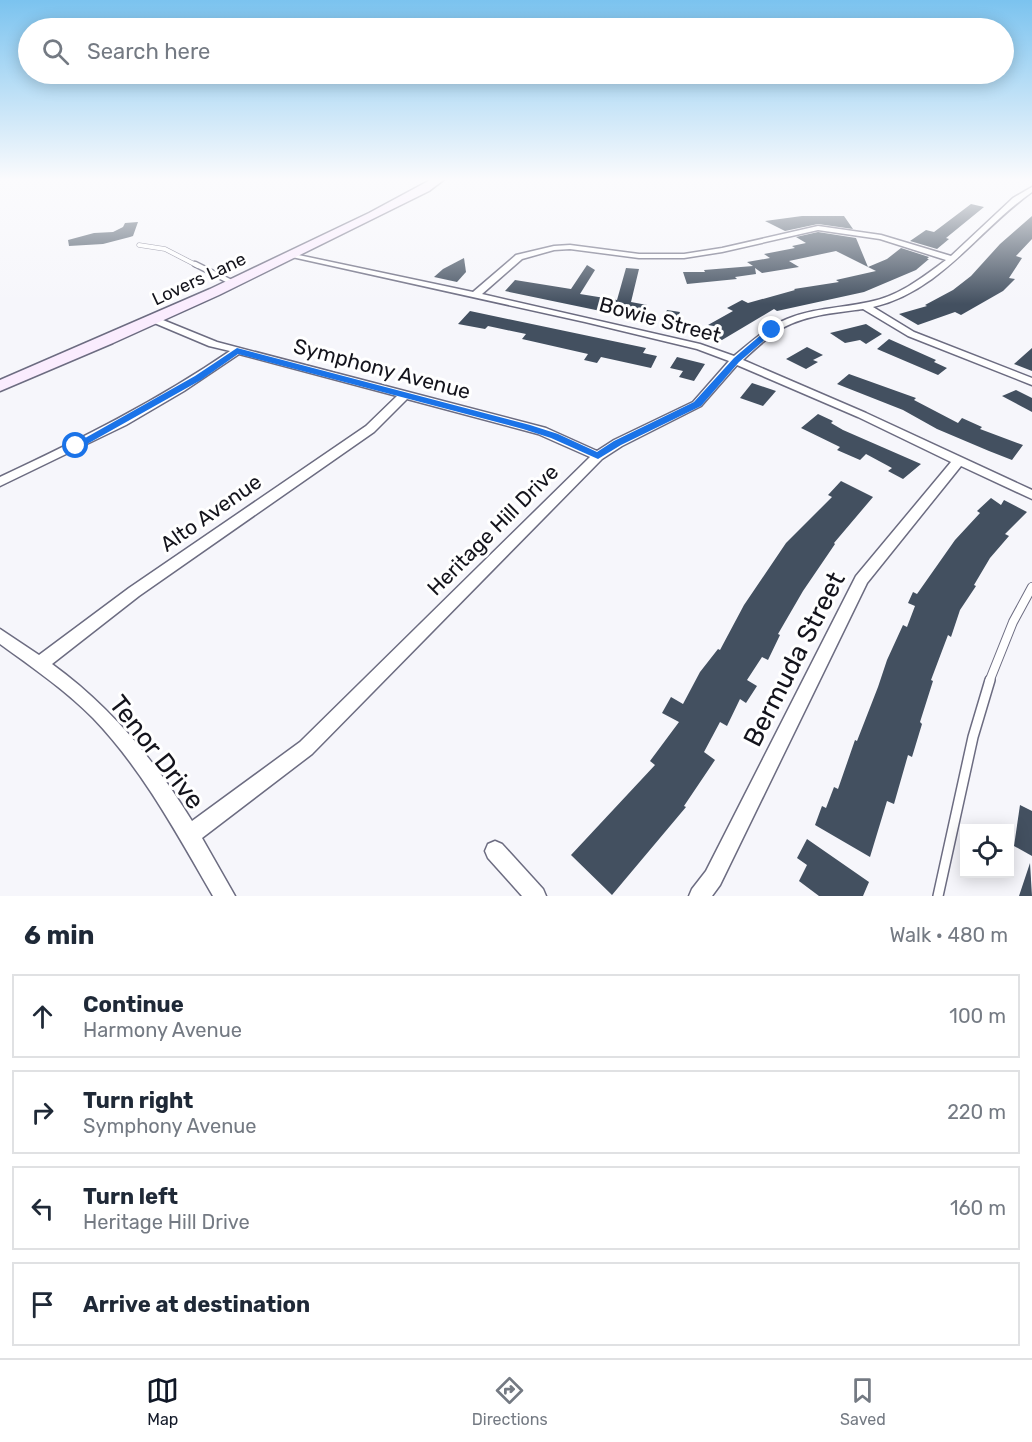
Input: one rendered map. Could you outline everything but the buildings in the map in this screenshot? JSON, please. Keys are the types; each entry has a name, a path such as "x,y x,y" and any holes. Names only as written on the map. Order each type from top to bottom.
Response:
{"street":[{"name":"Lovers Lane","path":"0,386 87,352 292,255 360,220"},
{"name":"Heritage Hill Drive","path":"189,835 306,748 598,456 618,443 697,404 736,360 763,336 792,320 813,314 865,306 913,288 952,259 995,220"},
{"path":"475,295 519,257 554,248 639,256 684,256 722,250 818,228 881,237 952,259"},
{"name":"Bowie Street","path":"292,255 700,347 736,360 1032,495"},
{"path":"865,306 910,334 1032,382"},
{"name":"Symphony Avenue","path":"155,320 205,341 237,351 542,431 598,456"},
{"path":"0,482 104,431 198,378 237,351"},
{"name":"Alto Avenue","path":"39,664 143,585 370,429 405,395"},
{"name":"Bermuda Street","path":"699,896 713,878 861,580 959,460"},
{"name":"Tenor Drive","path":"0,634 76,692 115,730 189,835 225,896"},
{"path":"495,851 536,896"}],"lane":[{"path":"140,245 165,249 233,283"},
{"path":"938,896 976,727 994,663 1032,587"}],"route":[{"path":"76,446 198,378 237,351 527,427 555,436 598,456 630,436 681,414 697,404 705,398 736,360 772,330"}]}
